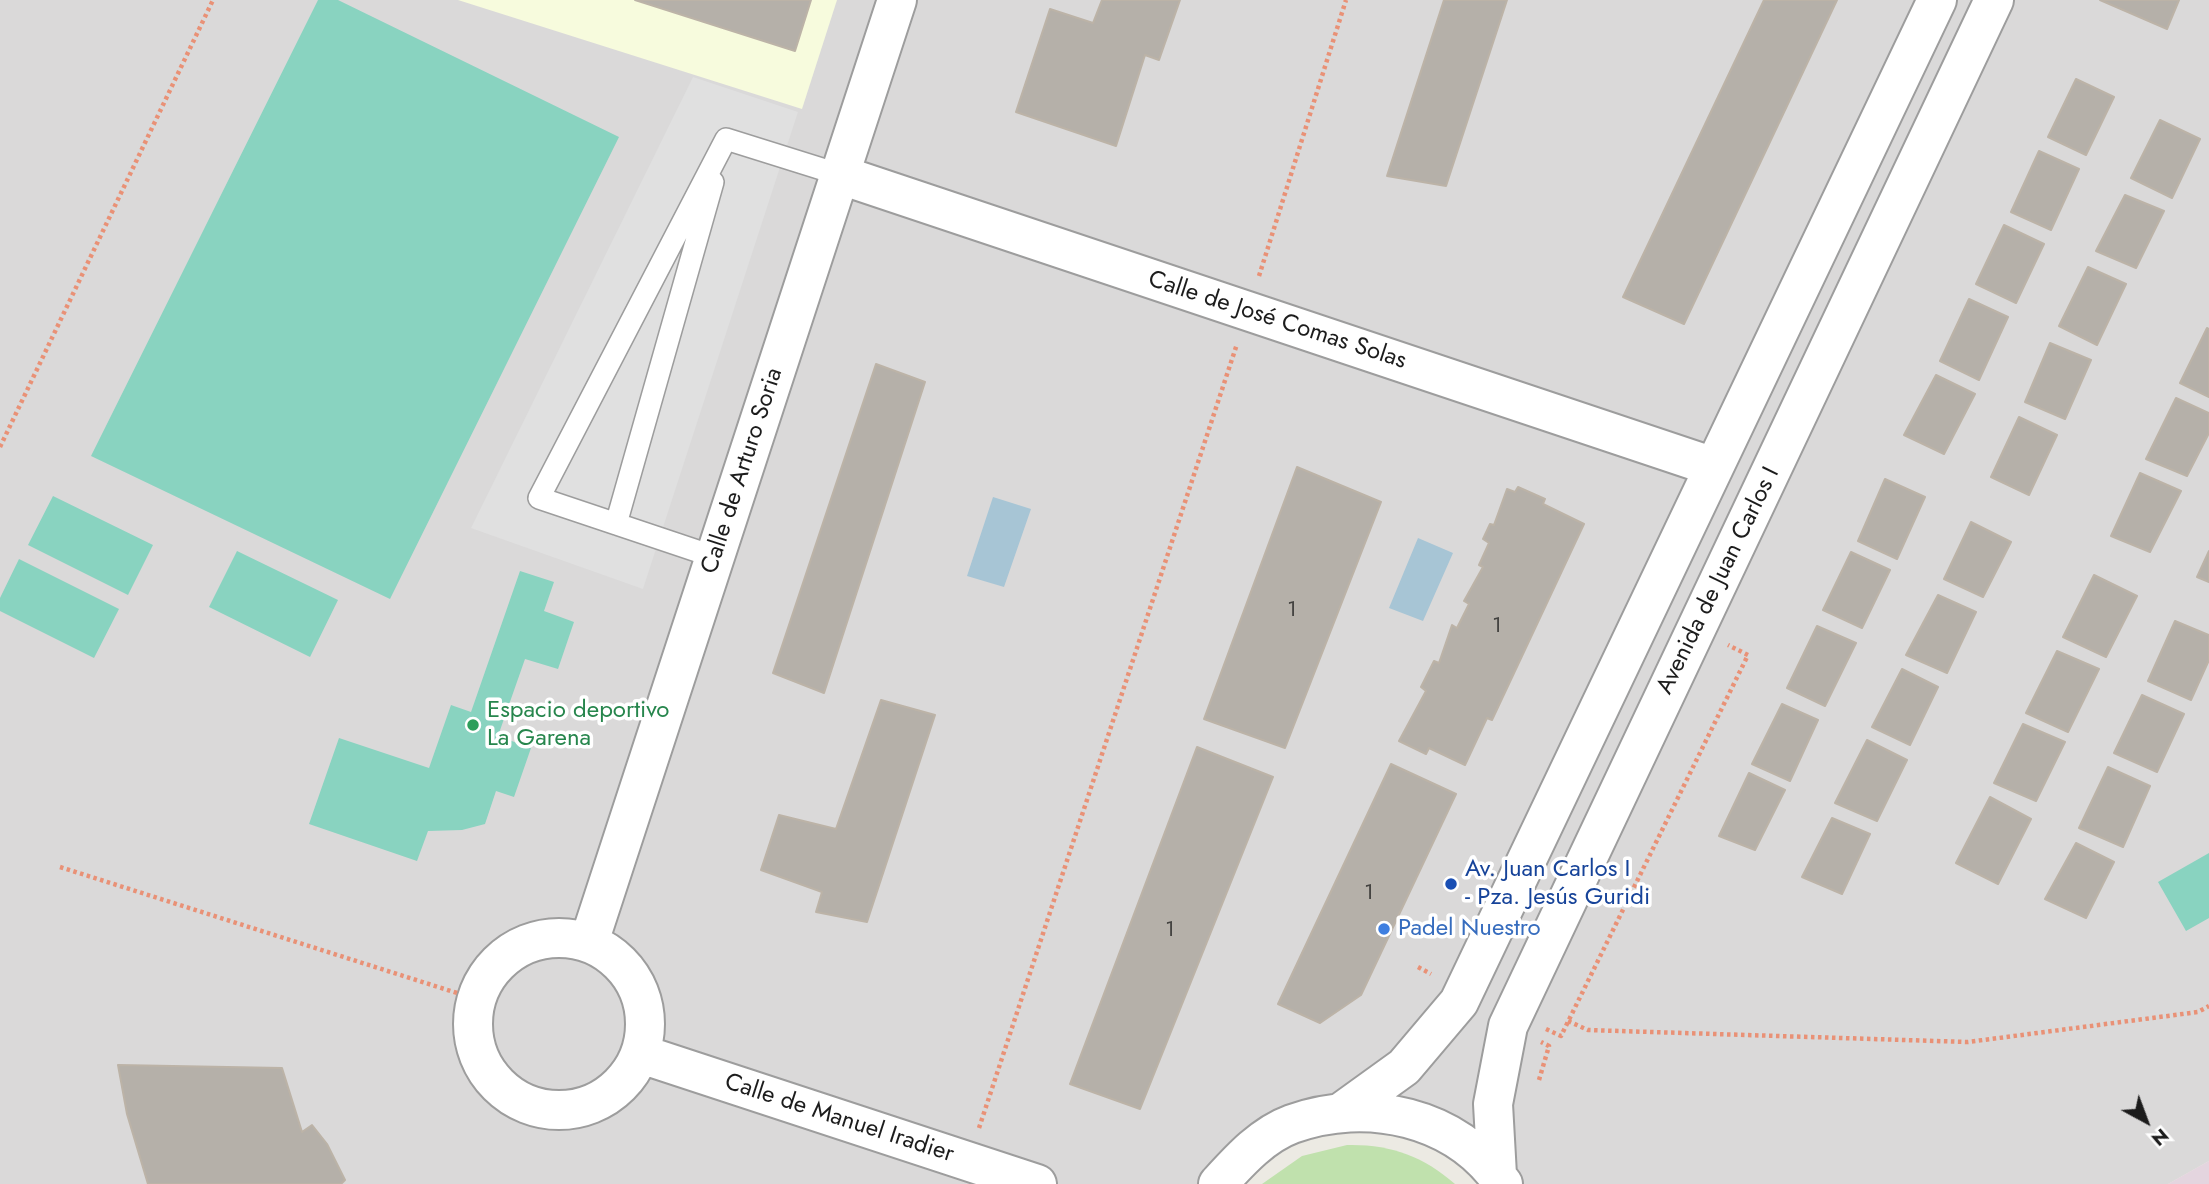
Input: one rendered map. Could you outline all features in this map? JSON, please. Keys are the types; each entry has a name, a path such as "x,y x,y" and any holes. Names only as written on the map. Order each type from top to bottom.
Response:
{"street":[{"name":"Calle de Arturo Soria","path":"589,942 897,0"},
{"path":"1343,1111 1404,1067 1459,1002 1937,0"},
{"name":"Avenida de Juan Carlos I","path":"1500,1179 1493,1104 1508,1026 1994,0"},
{"name":"Calle de José Comas Solas","path":"841,175 1714,467"},
{"path":"561,937 589,942 613,955 631,975 643,1000 647,1027 641,1054 627,1079 604,1099 576,1110 546,1110 510,1094 495,1082 479,1057 472,1028 476,999 488,973 509,953 533,941 561,937"},
{"name":"Calle de Manuel Iradier","path":"641,1054 1037,1184"},
{"path":"1218,1184 1248,1151 1290,1124 1343,1111 1403,1115 1451,1135 1500,1179"}],"lane":[{"path":"726,139 841,175"},
{"path":"616,524 726,139"},
{"path":"715,557 540,498 726,139"}],"path":[{"path":"0,447 212,0"},
{"path":"968,1161 1248,311 1346,0"},
{"path":"60,867 476,999"},
{"path":"1569,1021 1588,1030 1968,1042 2199,1012 2209,1006"}],"shaded area":[{"path":"0,0 2209,0 2209,1161 2168,1184 1503,1184 1451,1135 1343,1111 1218,1184 0,1184"},
{"path":"458,0 837,0 802,109"},
{"path":"693,77 798,112 643,589 471,528"},
{"path":"2209,1161 2209,1184 2168,1184"}],"green space":[{"path":"318,0 338,0 619,137 390,599 91,456"},
{"path":"53,496 153,545 128,595 28,545"},
{"path":"237,551 338,600 310,657 209,607"},
{"path":"19,559 119,609 94,658 0,611 0,598"},
{"name":"Espacio deportivo La Garena","path":"520,571 554,582 544,611 574,622 558,669 525,659 498,736 531,748 514,797 496,791 485,824 462,830 428,831 417,861 309,824 339,738 429,768 451,705 471,712"},
{"path":"2209,853 2209,918 2186,931 2158,882"},
{"path":"1347,1145 1378,1147 1405,1154 1431,1166 1455,1184 1262,1184 1302,1156"}],"water":[{"path":"993,497 1031,509 1004,587 967,576"},
{"path":"1418,538 1453,553 1423,621 1389,608"}],"building":[{"path":"635,0 811,0 795,51"},
{"path":"1102,0 1180,0 1159,60 1145,55 1116,146 1016,112 1050,9 1093,23"},
{"path":"1444,0 1507,0 1446,186 1387,176"},
{"path":"1764,0 1837,0 1684,324 1623,297"},
{"path":"2100,0 2179,0 2167,29"},
{"path":"2076,79 2114,97 2086,155 2048,137"},
{"path":"2160,120 2200,139 2172,198 2131,178"},
{"path":"2039,151 2079,169 2051,230 2011,212"},
{"path":"2125,195 2164,211 2136,268 2096,251"},
{"path":"2004,225 2044,244 2016,303 1976,284"},
{"path":"2088,267 2126,284 2097,345 2059,326"},
{"path":"1969,299 2008,317 1979,380 1940,361"},
{"path":"2207,328 2209,329 2209,397 2180,383"},
{"path":"2050,343 2091,360 2065,419 2025,402"},
{"path":"876,364 925,382 824,693 773,673"},
{"path":"1936,375 1975,394 1944,454 1904,435"},
{"path":"2176,398 2209,413 2209,433 2187,476 2146,459"},
{"path":"2019,417 2057,435 2029,495 1991,477"},
{"path":"1297,467 1381,502 1285,748 1204,719"},
{"path":"2140,473 2181,491 2150,552 2111,536"},
{"path":"1885,479 1925,497 1897,559 1858,541"},
{"path":"1518,487 1545,499 1543,504 1584,524 1492,720 1487,718 1465,765 1429,748 1426,754 1399,741 1426,691 1421,687 1434,661 1439,663 1452,625 1457,628 1469,604 1464,601 1483,567 1479,565 1489,543 1483,539 1490,524 1494,525 1507,489 1515,492"},
{"path":"1971,522 2011,542 1983,597 1944,579"},
{"path":"2209,551 2209,582 2197,577"},
{"path":"1851,552 1890,570 1862,628 1823,610"},
{"path":"2094,575 2137,596 2106,657 2063,637"},
{"path":"1938,595 1976,612 1947,673 1906,655"},
{"path":"2175,621 2209,635 2209,660 2191,700 2148,681"},
{"path":"1817,626 1856,643 1825,706 1787,688"},
{"path":"2057,651 2099,669 2068,732 2026,713"},
{"path":"1902,669 1938,687 1910,745 1872,727"},
{"path":"2142,695 2184,714 2157,772 2114,753"},
{"path":"881,700 935,715 867,922 816,912 822,892 761,870 779,815 836,829"},
{"path":"1782,704 1818,720 1790,781 1752,764"},
{"path":"2023,724 2065,742 2036,801 1994,783"},
{"path":"1867,740 1907,760 1877,821 1835,803"},
{"path":"1197,747 1273,777 1140,1109 1070,1084"},
{"path":"1391,764 1456,794 1361,995 1320,1023 1278,1004"},
{"path":"2108,767 2150,786 2123,847 2079,828"},
{"path":"1749,773 1785,790 1755,850 1719,836"},
{"path":"1990,797 2031,819 1998,884 1956,863"},
{"path":"1832,818 1870,834 1842,894 1802,877"},
{"path":"2076,843 2114,862 2086,918 2045,899"},
{"path":"118,1065 282,1068 302,1132 312,1125 327,1144 345,1180 341,1184 148,1184 127,1114"}],"place":[{"name":"Espacio deportivo La Garena","path":"473,725"},
{"name":"Av. Juan Carlos I - Pza. Jesús Guridi","path":"1451,884"},
{"name":"Padel Nuestro","path":"1384,929"}]}
